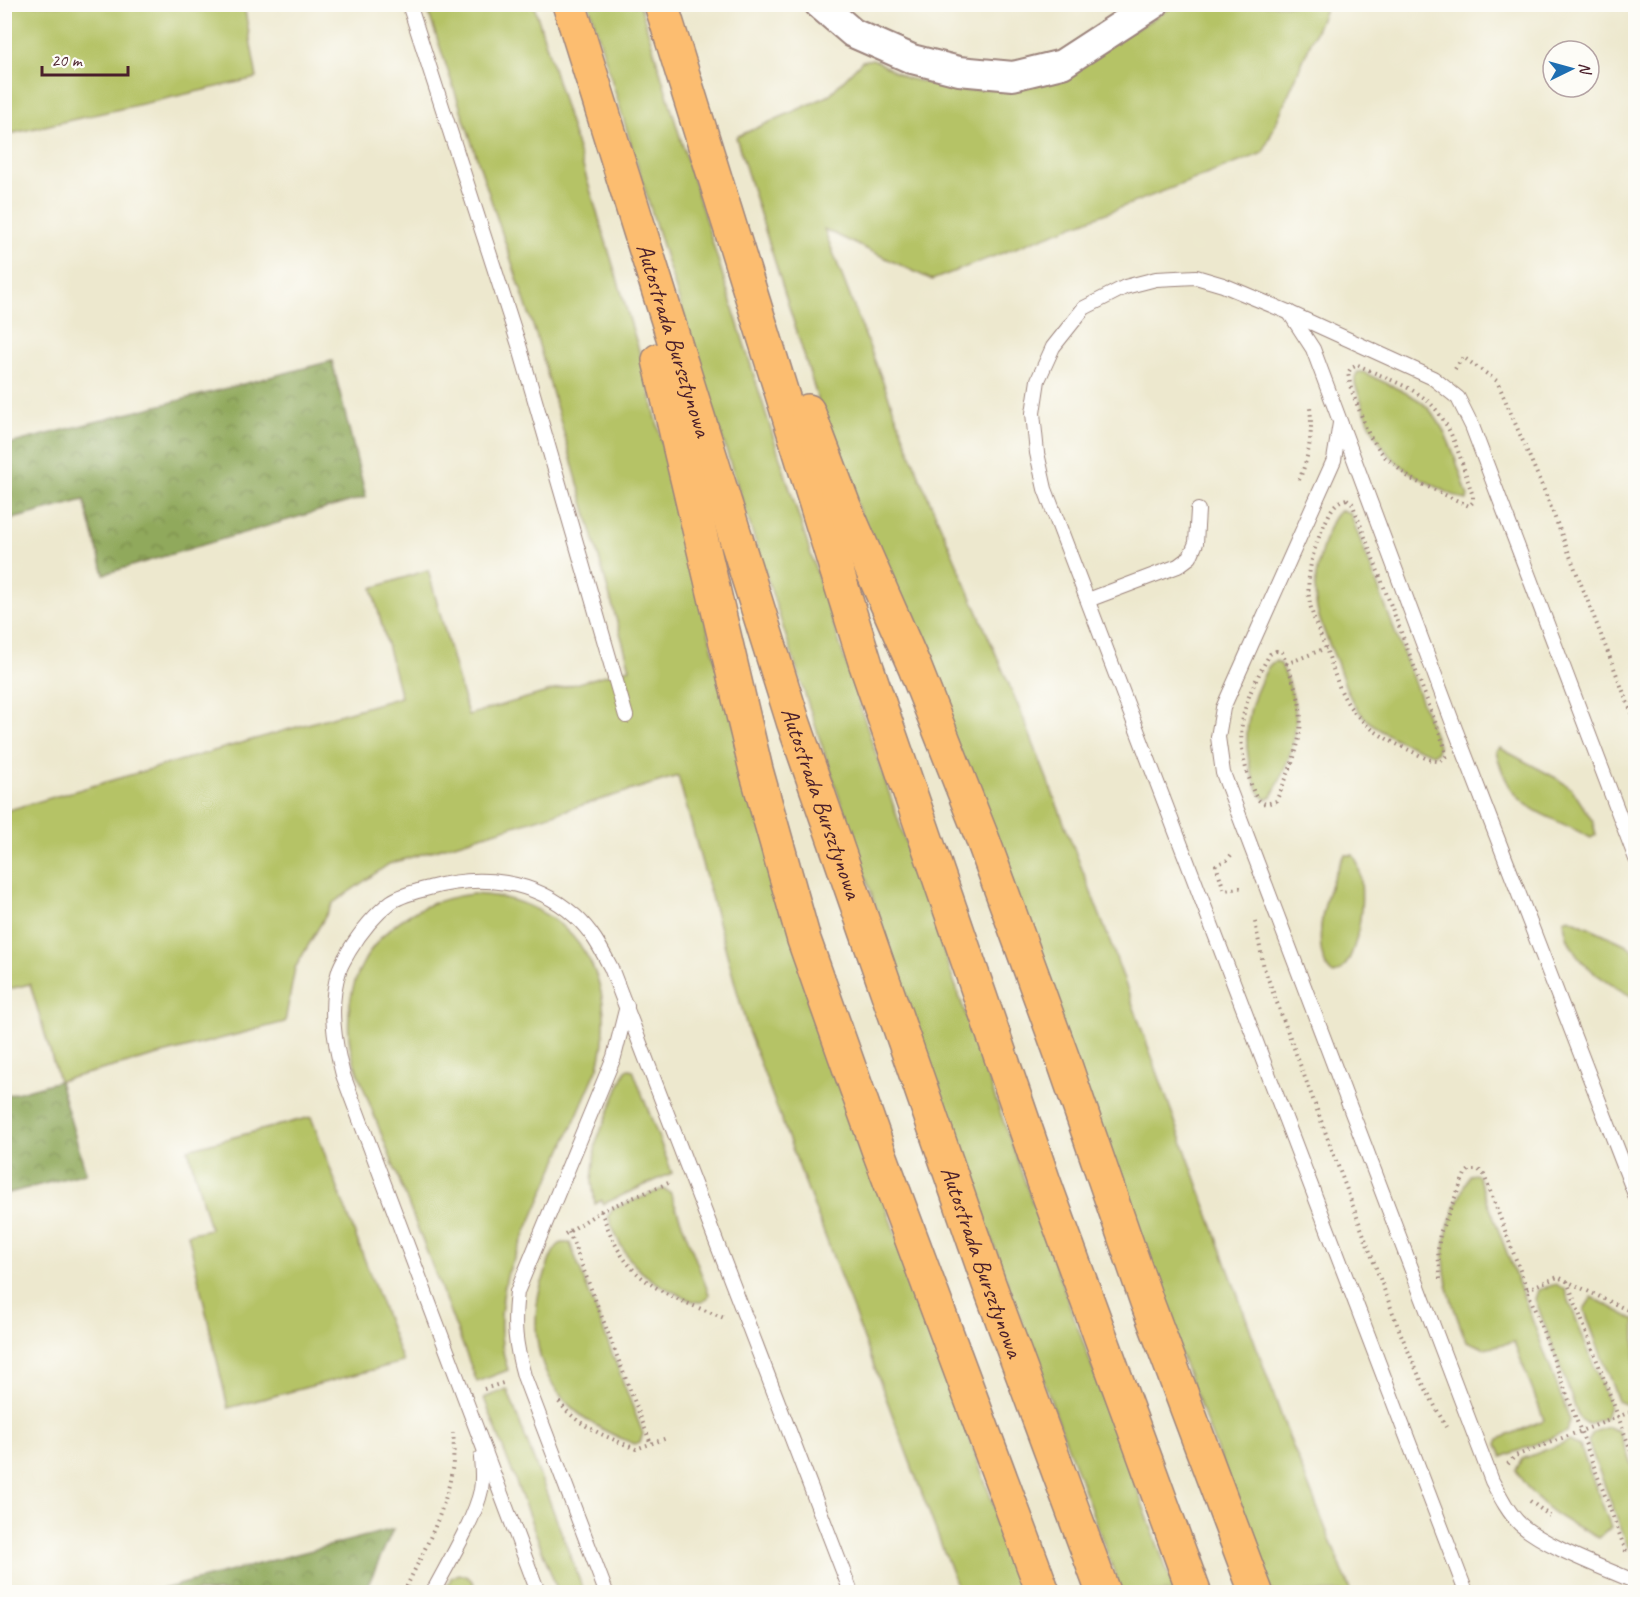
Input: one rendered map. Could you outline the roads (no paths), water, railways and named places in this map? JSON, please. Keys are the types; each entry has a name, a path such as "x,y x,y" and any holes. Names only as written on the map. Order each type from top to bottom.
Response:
{"highway":[{"name":"Autostrada Bursztynowa","path":"569,4 793,721 989,1284 1103,1593"},
{"path":"661,4 870,676 1044,1182 1194,1593"},
{"path":"682,76 844,506 915,668 983,840 1064,1062 1147,1302 1256,1593"},
{"path":"592,81 753,758 804,940 878,1149 1043,1593"}],"street":[{"path":"819,4 853,33 912,59 959,71 1013,76 1062,64 1154,4"}],"lane":[{"path":"409,4 519,345 626,716"},
{"path":"1466,1593 1045,489 1037,453 1033,413 1038,380 1053,347 1084,308 1125,287 1156,279 1196,277 1223,285 1288,312 1433,378 1458,398 1472,426 1635,859"},
{"path":"1288,312 1313,349 1635,1197"},
{"path":"1340,423 1334,460 1223,708 1218,737 1223,772 1488,1472 1504,1504 1519,1522 1538,1537 1635,1582"},
{"path":"1088,600 1178,566 1190,557 1196,543 1199,524 1198,510"},
{"path":"538,1593 343,1075 335,1045 333,1010 339,970 354,942 369,922 392,901 414,892 445,884 483,879 522,885 547,897 575,915 594,936 611,968 852,1593"},
{"path":"606,1593 524,1376 515,1344 513,1320 517,1292 614,1057 627,1006"},
{"path":"433,1593 468,1523 481,1491 483,1471 477,1435"}]}
